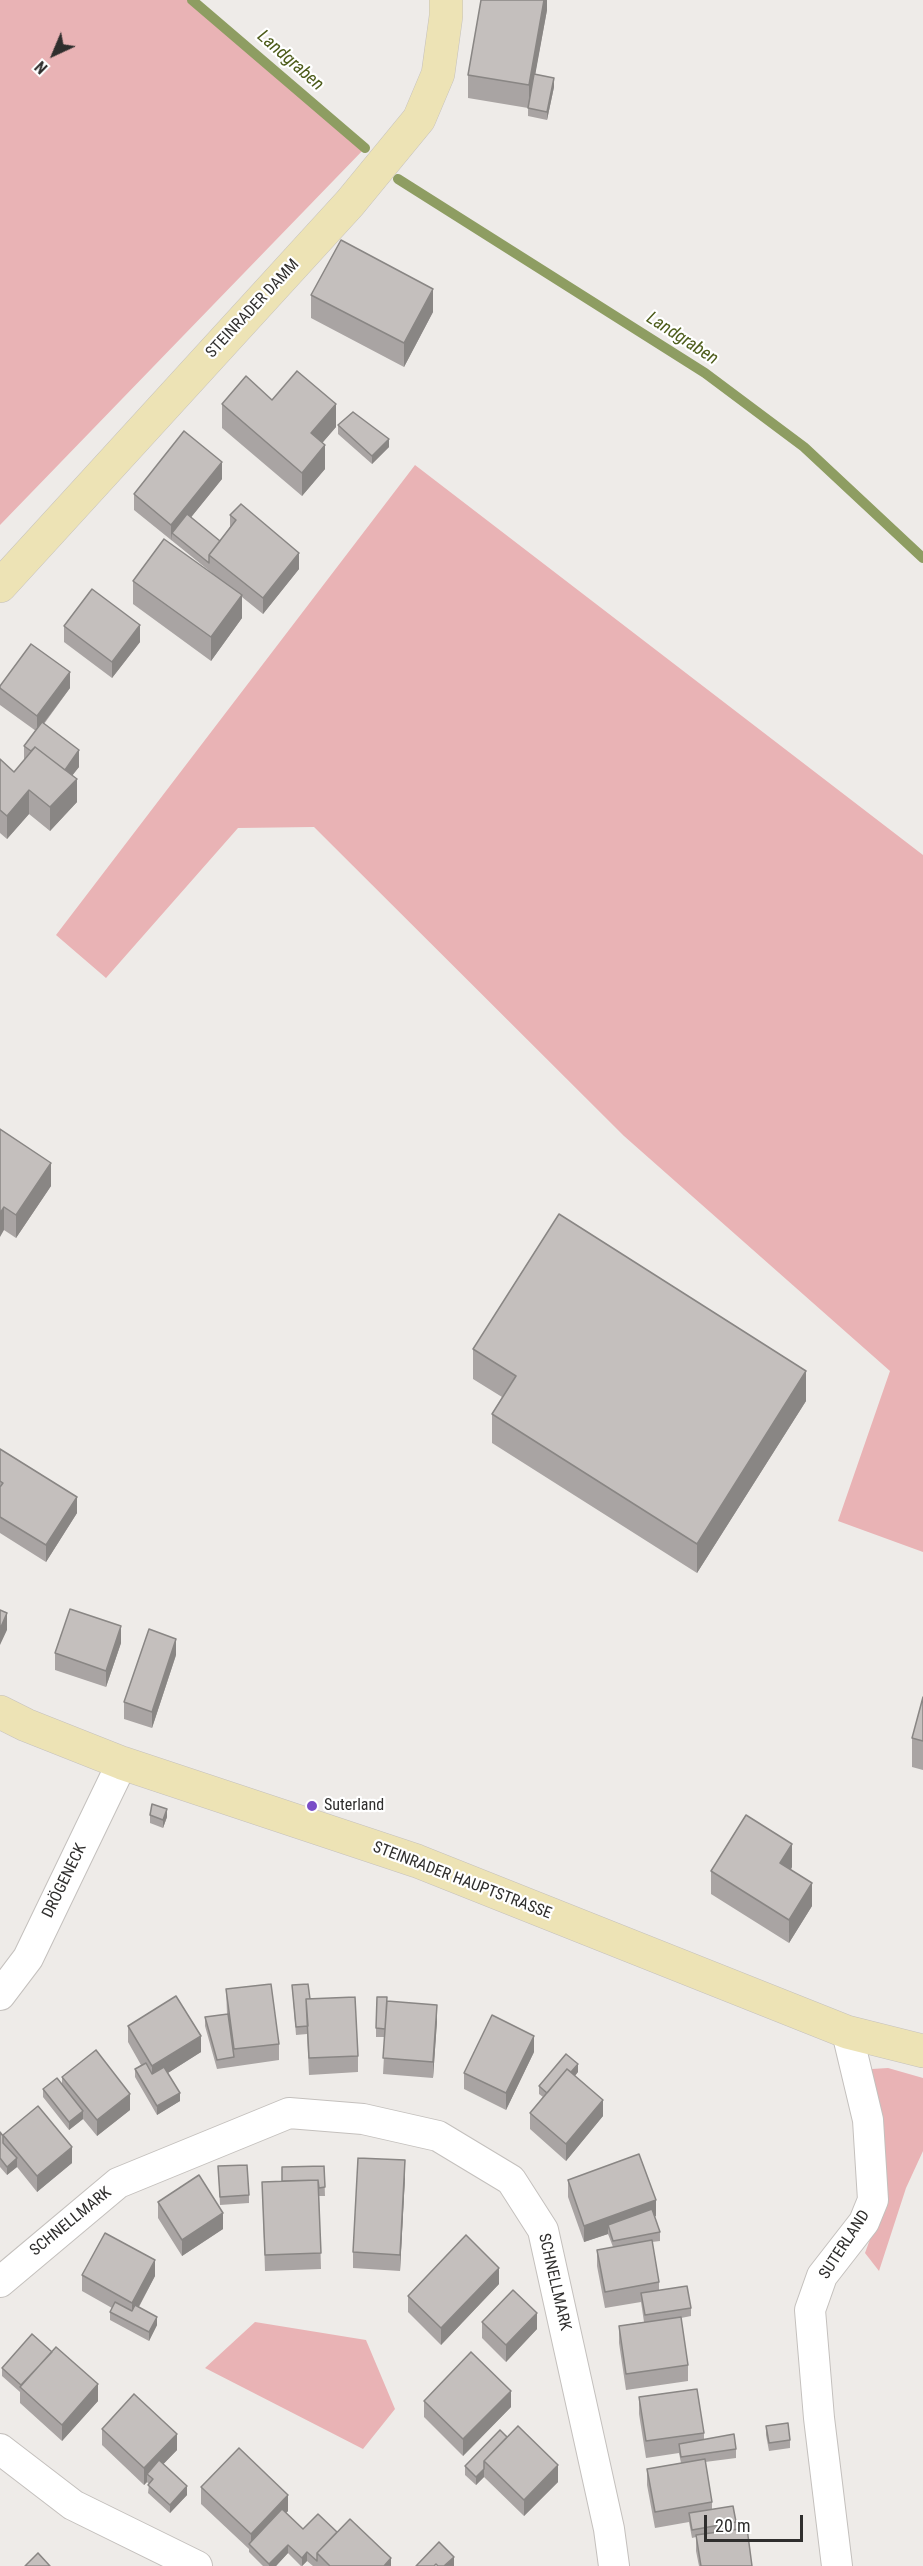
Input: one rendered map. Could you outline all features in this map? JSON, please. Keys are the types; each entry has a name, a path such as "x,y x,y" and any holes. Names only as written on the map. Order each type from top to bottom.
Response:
{"main road":[{"name":"STEINRADER DAMM","path":"0,586 350,203 419,119 438,74 446,0"},
{"name":"STEINRADER HAUPTSTRASSE","path":"0,1712 26,1725 122,1763 417,1861 846,2032 923,2051"}],"street":[{"name":"DRÖGENECK","path":"0,1995 28,1958 122,1763"},
{"name":"SUTERLAND","path":"837,2566 819,2418 810,2310 822,2276 864,2222 873,2200 868,2120 846,2032"},
{"name":"SCHNELLMARK","path":"0,2282 118,2183 289,2113 363,2119 438,2136 511,2180 543,2230 609,2529 614,2566"},
{"path":"0,2449 73,2505 197,2566"}],"shaded area":[{"path":"0,0 192,0 365,148 0,525"},
{"path":"415,465 923,855 923,1552 838,1521 890,1371 624,1136 314,827 238,828 106,978 56,935"},
{"path":"888,2068 923,2078 923,2151 906,2188 879,2271 865,2253 881,2209 865,2075 872,2069"},
{"path":"255,2322 366,2340 395,2409 363,2449 205,2368"}],"building":[{"path":"481,0 544,0 529,85 468,75"},
{"path":"534,74 554,78 547,112 528,108"},
{"path":"341,240 433,289 404,343 311,295"},
{"path":"297,371 336,404 311,433 325,445 302,473 222,404 246,376 272,400"},
{"path":"353,412 389,439 372,456 338,425"},
{"path":"184,431 222,462 171,525 134,494"},
{"path":"241,504 299,553 263,598 209,555 236,520 230,515"},
{"path":"187,514 220,541 209,555 209,563 172,533"},
{"path":"164,539 242,595 211,637 133,581"},
{"path":"92,589 140,625 112,662 64,626"},
{"path":"31,644 70,672 37,716 0,688"},
{"path":"42,722 79,750 65,770 35,747 31,751 24,746"},
{"path":"35,747 77,779 50,807 29,790 7,816 0,810 0,759 14,772"},
{"path":"0,1129 51,1163 16,1215 4,1207 0,1213"},
{"path":"559,1214 806,1371 697,1544 492,1414 516,1376 473,1349"},
{"path":"0,1449 77,1497 46,1545 0,1517 0,1487 3,1483 0,1481"},
{"path":"70,1609 121,1626 106,1671 55,1653"},
{"path":"0,1610 7,1613 0,1629"},
{"path":"149,1629 176,1639 152,1712 124,1702"},
{"path":"923,1697 923,1741 912,1738"},
{"path":"152,1804 167,1809 163,1820 150,1815"},
{"path":"746,1815 792,1844 780,1863 812,1883 789,1920 711,1871"},
{"path":"271,1984 279,2044 234,2049 226,1989"},
{"path":"308,1984 310,1999 306,1999 308,2026 296,2027 292,1985"},
{"path":"176,1996 201,2036 152,2066 128,2026"},
{"path":"355,1997 358,2056 309,2058 306,1999"},
{"path":"377,1997 387,1997 385,2029 376,2028"},
{"path":"387,2001 437,2005 433,2062 383,2058"},
{"path":"228,2014 234,2057 217,2060 205,2017"},
{"path":"492,2015 534,2036 506,2093 464,2073"},
{"path":"96,2050 130,2094 97,2120 62,2077"},
{"path":"566,2054 578,2064 571,2072 567,2069 547,2093 539,2086"},
{"path":"146,2063 152,2074 164,2067 180,2093 157,2106 135,2069"},
{"path":"567,2069 603,2100 566,2144 530,2113"},
{"path":"57,2078 83,2111 69,2122 43,2089"},
{"path":"38,2106 72,2147 37,2176 3,2135"},
{"path":"0,2132 3,2136 3,2143 17,2158 7,2167 0,2158"},
{"path":"639,2154 656,2200 584,2226 568,2180"},
{"path":"358,2158 405,2160 400,2255 353,2252"},
{"path":"247,2165 249,2195 220,2197 218,2166"},
{"path":"324,2166 325,2187 319,2188 318,2180 282,2181 282,2167"},
{"path":"199,2175 223,2213 182,2240 158,2202"},
{"path":"318,2180 321,2253 265,2255 262,2182"},
{"path":"652,2209 660,2232 613,2241 608,2225"},
{"path":"105,2233 155,2260 132,2303 82,2275"},
{"path":"466,2235 499,2268 441,2328 408,2296"},
{"path":"652,2240 659,2282 605,2292 597,2250"},
{"path":"687,2286 691,2308 645,2315 641,2293"},
{"path":"513,2290 537,2313 506,2345 482,2322"},
{"path":"115,2302 132,2311 135,2305 157,2317 149,2332 110,2312"},
{"path":"681,2317 688,2365 626,2374 619,2326"},
{"path":"32,2334 52,2352 21,2385 2,2368"},
{"path":"56,2347 98,2384 62,2425 20,2387"},
{"path":"471,2352 511,2391 463,2439 424,2401"},
{"path":"697,2389 704,2433 646,2441 639,2397"},
{"path":"134,2394 177,2434 144,2468 102,2429"},
{"path":"788,2423 790,2440 769,2443 766,2426"},
{"path":"518,2426 558,2465 524,2500 484,2461"},
{"path":"500,2430 507,2437 484,2461 484,2469 476,2477 465,2466"},
{"path":"734,2434 736,2449 681,2457 679,2444"},
{"path":"239,2448 288,2495 251,2534 201,2487"},
{"path":"705,2459 712,2502 655,2512 647,2469"},
{"path":"159,2460 187,2486 170,2505 148,2485 153,2479 147,2474"},
{"path":"733,2506 736,2522 692,2530 689,2513"},
{"path":"282,2509 303,2529 318,2514 337,2532 317,2553 317,2561 307,2552 302,2558 288,2545 269,2564 249,2544"},
{"path":"350,2519 391,2558 384,2566 330,2566 317,2553"},
{"path":"747,2528 752,2566 701,2566 696,2535"},
{"path":"439,2542 454,2557 444,2566 436,2564 416,2566"},
{"path":"38,2553 50,2566 25,2566"}],"waterway":[{"name":"Landgraben","path":"192,0 365,148"},
{"name":"Landgraben","path":"398,179 705,373 804,447 923,558"}],"place":[{"name":"Suterland","path":"312,1806"}]}
